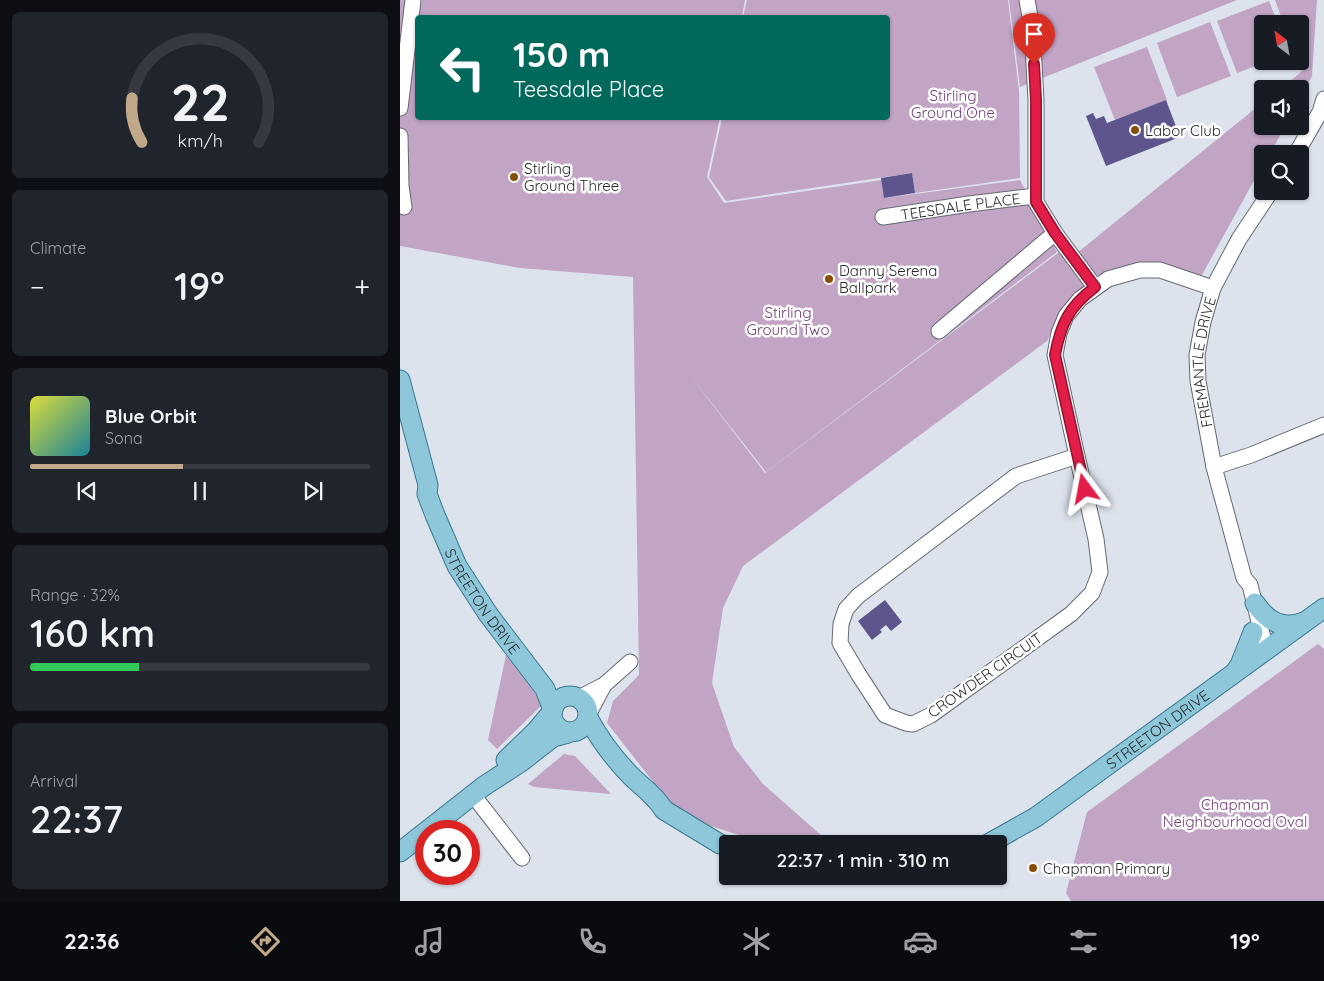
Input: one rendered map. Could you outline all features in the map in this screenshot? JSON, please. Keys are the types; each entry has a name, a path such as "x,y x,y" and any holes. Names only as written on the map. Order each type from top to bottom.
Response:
{"main road":[{"name":"STREETON DRIVE","path":"400,380 428,485 433,492 462,560 551,684 562,704"},
{"path":"1255,603 1266,618 1270,620 1288,625 1304,622"},
{"name":"STREETON DRIVE","path":"1004,835 1036,817 1324,608"},
{"path":"1235,673 1240,665 1252,632"},
{"path":"562,704 553,721 557,727 570,732 596,749 619,778 653,809 664,810 719,843"},
{"path":"478,790 562,704 586,705 588,716 596,733 616,759 659,802 664,810"},
{"path":"400,852 478,790 521,762 553,737 582,728 588,716"}],"street":[{"path":"400,108 413,0"},
{"name":"TEESDALE PLACE","path":"1027,0 1032,28 1036,100 1036,202 1055,233 1095,287"},
{"path":"1301,145 1323,108"},
{"path":"400,136 401,186 404,207"},
{"name":"TEESDALE PLACE","path":"883,217 1035,196"},
{"name":"FREMANTLE DRIVE","path":"1262,653 1255,603 1250,585 1244,578 1214,467 1198,381 1197,355 1203,322 1213,288 1239,240 1266,200"},
{"path":"939,331 1055,233"},
{"name":"CROWDER CIRCUIT","path":"1077,456 1016,476 858,596 846,609 841,624 840,643 885,715 913,724 931,715 1071,614 1092,594 1100,572 1096,539 1055,355 1059,333 1066,316 1080,298 1095,287 1108,279 1140,270 1160,270 1213,288"},
{"path":"1214,467 1324,425"},
{"name":"FREMANTLE DRIVE","path":"1244,578 1241,588 1252,632 1262,653"},
{"path":"562,704 604,684 630,662"},
{"path":"588,716 604,684"},
{"path":"478,790 522,858"}],"green space":[{"name":"Stirling Ground Two","path":"400,0 745,0 742,15 415,15 415,120 720,120 707,177 724,203 882,180 885,198 1020,180 1057,252 766,472 689,374 765,473 1062,250 1087,285 1059,318 1047,341 743,566 723,608 712,683 734,747 763,784 821,835 739,835 705,824 669,802 607,723 613,701 639,675 633,277 520,268 400,246"},
{"name":"Stirling Ground One","path":"747,0 1008,0 1019,91 1020,178 915,193 912,173 726,201 709,177 722,120 890,120 890,15 743,15"},
{"path":"1009,0 1237,0 1020,87"},
{"path":"1275,0 1317,0 1312,76 1309,82 1309,80 1292,80 1302,70 1309,70 1309,15 1281,15"},
{"path":"1269,1 1274,15 1254,15 1254,67 1237,73 1217,21"},
{"path":"1210,22 1231,76 1177,97 1157,43"},
{"path":"1147,47 1167,100 1115,120 1094,67"},
{"path":"1254,109 1254,135 1280,135 1275,145 1254,145 1254,181 1202,275 1151,266 1092,276 1077,253"},
{"name":"Chapman Neighbourhood Oval","path":"1318,644 1324,649 1324,901 1071,901 1066,893 1087,812"},
{"path":"506,655 543,704 497,749 488,740"},
{"path":"564,754 575,756 611,794 534,787 528,784"}],"building":[{"name":"Labor Club","path":"1166,100 1180,137 1106,166 1086,116 1093,113 1096,119 1104,116 1107,123"},
{"path":"912,173 915,193 884,198 881,178"},
{"path":"885,600 902,622 891,631 886,625 880,630 882,632 872,640 858,621"}],"place":[{"name":"Labor Club","path":"1135,130"},
{"name":"Stirling Ground Three","path":"514,177"},
{"name":"Danny Serena Ballpark","path":"829,279"},
{"name":"Chapman Primary","path":"1033,868"}],"route":[{"path":"1034,64 1036,202 1055,233 1095,287 1080,298 1066,316 1059,333 1055,355 1085,489"}]}
